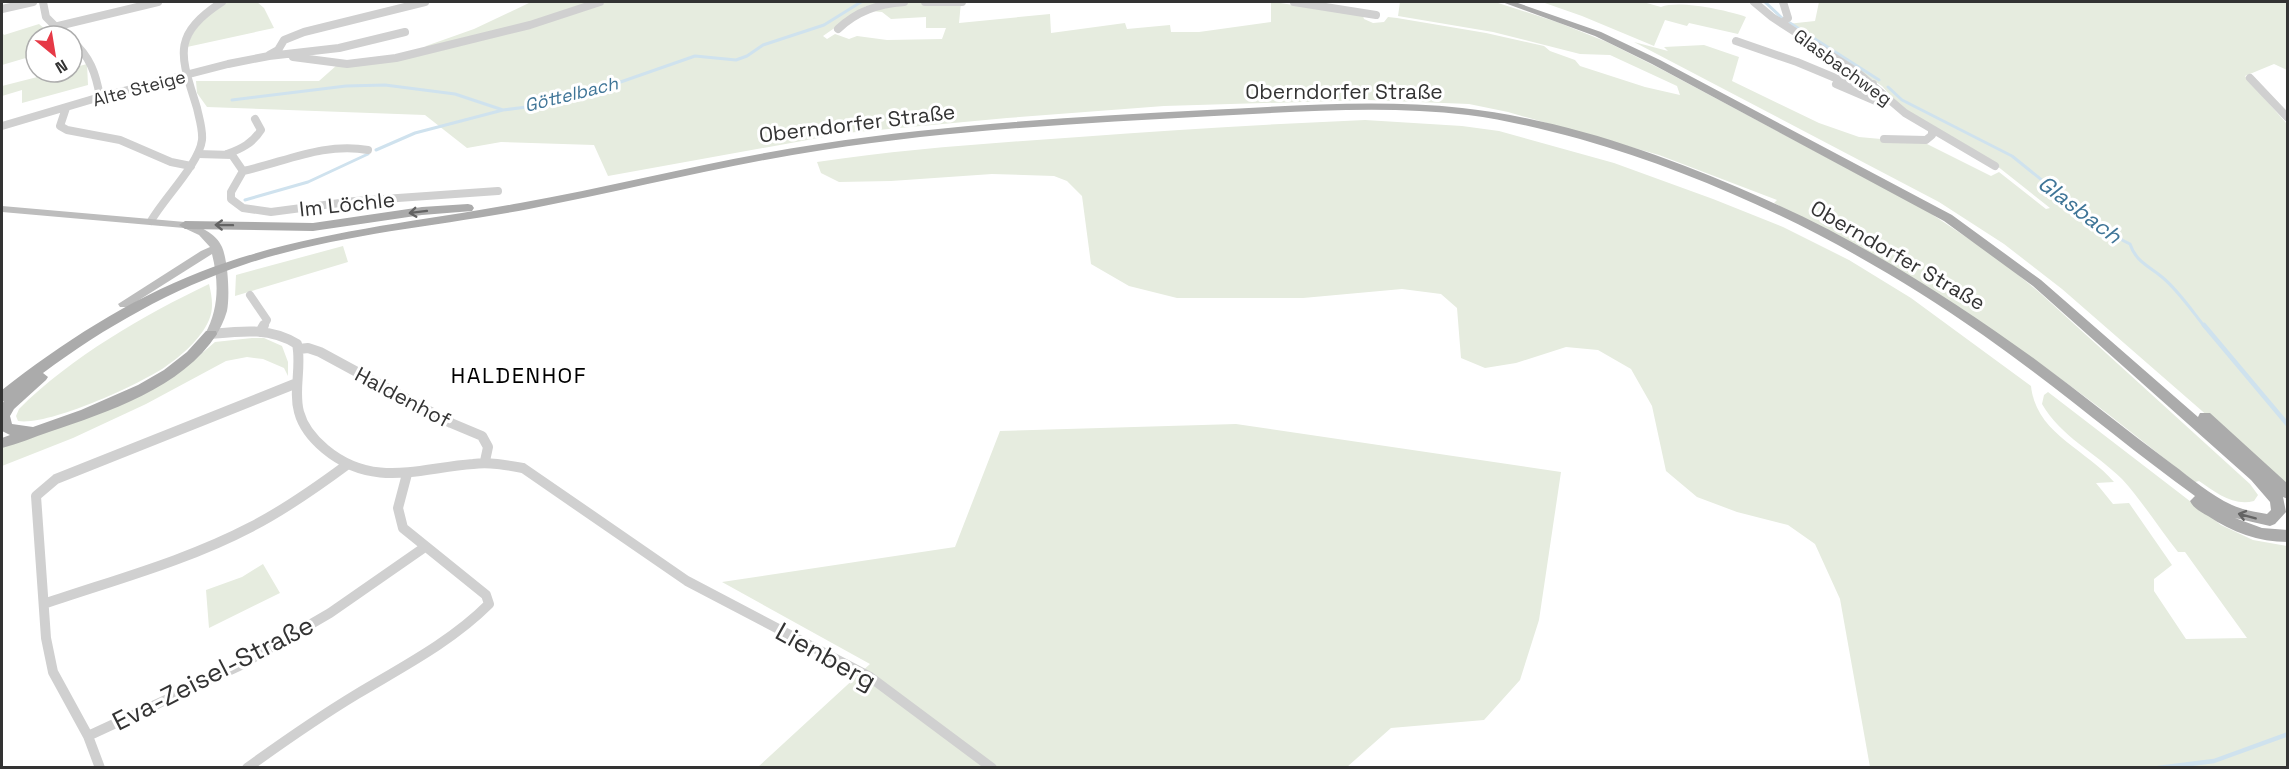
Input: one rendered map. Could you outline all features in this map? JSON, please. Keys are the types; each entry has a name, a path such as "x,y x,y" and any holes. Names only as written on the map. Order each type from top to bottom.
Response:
{"main road":[{"name":"Oberndorfer Straße","path":"518,210 792,151 920,134 1124,118 1354,108 1414,108 1502,117 1604,144 1686,171 1811,227 1914,284 1980,327 2222,507 2256,519 2270,520 2279,512 2277,500 2256,476 2045,290 1973,234 1901,191 1656,62 1598,34 1508,2"},
{"path":"1521,2 1627,42 1852,158 1980,230 2042,278 2166,383 2288,493"},
{"name":"Oberndorfer Straße","path":"518,210 788,158 932,138 1135,123 1312,115 1419,114 1501,124 1600,150 1688,179 1745,202 1822,240 1916,294 2007,355 2227,522 2259,535 2288,536"},
{"path":"2,209 185,225 313,227 447,209 518,210"},
{"path":"84,336 184,283 269,252 334,237 518,210"},
{"path":"4,404 102,335 146,310 202,283 247,267 311,249 518,210"},
{"path":"2,442 106,404 158,379 202,345 211,334 224,304 218,251 206,234 185,225"},
{"path":"39,429 21,431 6,427 3,416 4,404 124,304 205,253 218,251"}],"street":[{"path":"2,9 33,2"},
{"path":"43,2 42,11 52,24"},
{"path":"66,24 158,2"},
{"path":"151,222 167,195 191,166 202,143 202,128 183,61 184,36 196,20 222,2"},
{"path":"269,56 278,50 284,40 304,32 425,2"},
{"name":"Alte Steige","path":"2,126 100,97 269,56 348,64 375,62 530,25 600,2"},
{"path":"838,29 848,19 868,7 904,2"},
{"path":"925,2 962,2"},
{"path":"1294,2 1376,15"},
{"name":"Glasbachweg","path":"1754,2 1872,84 1905,113 1995,166"},
{"path":"1782,23 1788,18 1783,2"},
{"name":"Alte Steige","path":"278,56 339,48 405,32"},
{"path":"1736,41 1845,82 1872,84"},
{"path":"84,50 92,61 100,97"},
{"path":"1807,66 1807,69 1821,77 1878,102"},
{"path":"2250,78 2288,118"},
{"path":"66,108 60,126 71,133 119,140 164,162 191,166"},
{"path":"198,154 227,154 247,145 257,137 261,130 255,118"},
{"name":"Glasbachweg","path":"1884,139 1926,140 1932,135 1932,130"},
{"path":"227,154 235,158 243,171 263,168 335,147 352,146 368,150"},
{"name":"Im Löchle","path":"243,171 231,192 231,199 241,208 260,211 282,211 382,198 442,198 498,191"},
{"path":"250,295 267,320 260,332"},
{"path":"211,334 260,332 286,337 297,344 298,349"},
{"name":"Haldenhof","path":"298,349 308,348 320,352 452,423 486,438 489,447 485,461"},
{"name":"Lienberg","path":"298,349 299,412 309,434 333,455 348,464 373,472 407,474 485,461 501,462 523,468 687,581 870,677 992,768"},
{"path":"100,768 88,736 53,672 46,638 35,501 41,490 56,479 297,382"},
{"path":"44,604 196,552 234,536 280,512 348,464"},
{"path":"247,768 318,718 430,651 489,604 486,595 403,528 398,519 399,498 407,474"},
{"name":"Eva-Zeisel-Straße","path":"88,736 239,666 330,613 425,547"}],"shaded area":[{"path":"228,2 257,2 264,8 274,28 187,47 193,33 203,21"},
{"path":"531,2 888,2 866,6 823,36 827,39 835,34 849,39 857,36 887,40 942,39 946,28 926,28 926,17 891,19 882,12 871,11 901,2 961,2 959,23 1050,14 1051,33 1125,23 1127,29 1170,25 1171,32 1199,32 1271,22 1271,2 1274,2 1363,16 1364,19 1373,23 1384,22 1388,17 1397,18 1486,33 1544,46 1550,51 1575,60 1580,66 1645,87 1680,95 1677,86 1610,55 1580,54 1493,32 1398,16 1400,2 1495,2 1557,22 1607,42 1927,211 1999,259 2040,293 2250,484 2258,495 2254,501 2239,502 2225,497 2199,481 2195,482 2072,387 1987,327 1882,261 1774,203 1777,200 1659,155 1508,112 1469,104 1368,100 1164,106 1007,118 846,133 608,176 594,145 501,142 467,148 425,115 207,107 197,93 196,81 319,81 337,65 421,55 426,46 474,29"},
{"path":"1542,2 1643,2 1661,7 1691,5 1746,17 1738,34 1665,20 1654,46"},
{"path":"1819,2 2287,2 2287,70 2274,64 2245,76 2287,124 2287,485 2062,289 2004,244 1939,202 1634,42 1668,51 1664,47 1704,45 1739,57 1732,81 1819,123 1859,137 1925,143 1991,176 1999,172 2046,209 2050,208 1987,158 1928,125 1898,104 1882,86 1787,24 1815,21"},
{"path":"24,29 24,59 2,65 2,32 4,35"},
{"path":"87,64 88,85 22,103 22,90 2,96 2,86 24,80 24,84 84,84 84,65"},
{"path":"1365,120 1462,126 1499,131 1614,163 1783,227 1849,260 1911,298 2031,386 2035,403 2042,417 2052,429 2103,470 2114,482 2096,483 2113,504 2129,503 2172,565 2154,579 2154,591 2186,639 2247,638 2185,552 2178,552 2122,479 2058,426 2042,404 2044,395 2048,392 2221,525 2253,540 2287,546 2287,767 1870,767 1840,599 1815,544 1788,525 1737,512 1697,497 1666,471 1652,406 1631,369 1598,350 1566,347 1516,363 1485,368 1461,358 1457,308 1441,294 1402,289 1303,298 1177,298 1129,286 1091,264 1082,196 1067,181 1054,176 992,174 839,182 821,173 817,162 882,153 980,144"},
{"path":"343,246 348,262 235,296 236,275"},
{"path":"209,284 212,311 209,320 196,340 171,363 135,384 93,403 50,417 18,421 16,416 19,409 61,372 134,323"},
{"path":"264,338 282,346 288,362 288,376 284,368 263,359 247,357 226,361 146,404 73,438 2,466 2,447 39,434 193,361 215,342"},
{"path":"1236,424 1561,472 1539,620 1520,680 1484,720 1391,728 1347,767 758,767 870,664 722,582 955,547 1000,431"},
{"path":"263,564 280,593 209,628 206,590 242,577"}],"waterway":[{"name":"Göttelbach","path":"503,110 527,107 612,85 695,56 736,60 747,56 763,45 824,25 861,2"},
{"name":"Glasbach","path":"1765,2 1782,18"},
{"name":"Glasbach","path":"1790,23 1879,80"},
{"name":"Göttelbach","path":"232,100 346,86 385,85 455,94 503,110"},
{"name":"Glasbach","path":"1888,87 1902,100 2012,156 2094,222 2118,234 2122,240 2130,244 2139,259 2174,288 2205,327"},
{"path":"376,150 415,133 503,110"},
{"path":"245,200 308,182 368,154"},
{"name":"Glasbach","path":"2204,325 2288,425"},
{"name":"Glasbach","path":"2158,768 2214,761 2288,734"}],"district":[{"name":"HALDENHOF","path":"519,375"}]}
